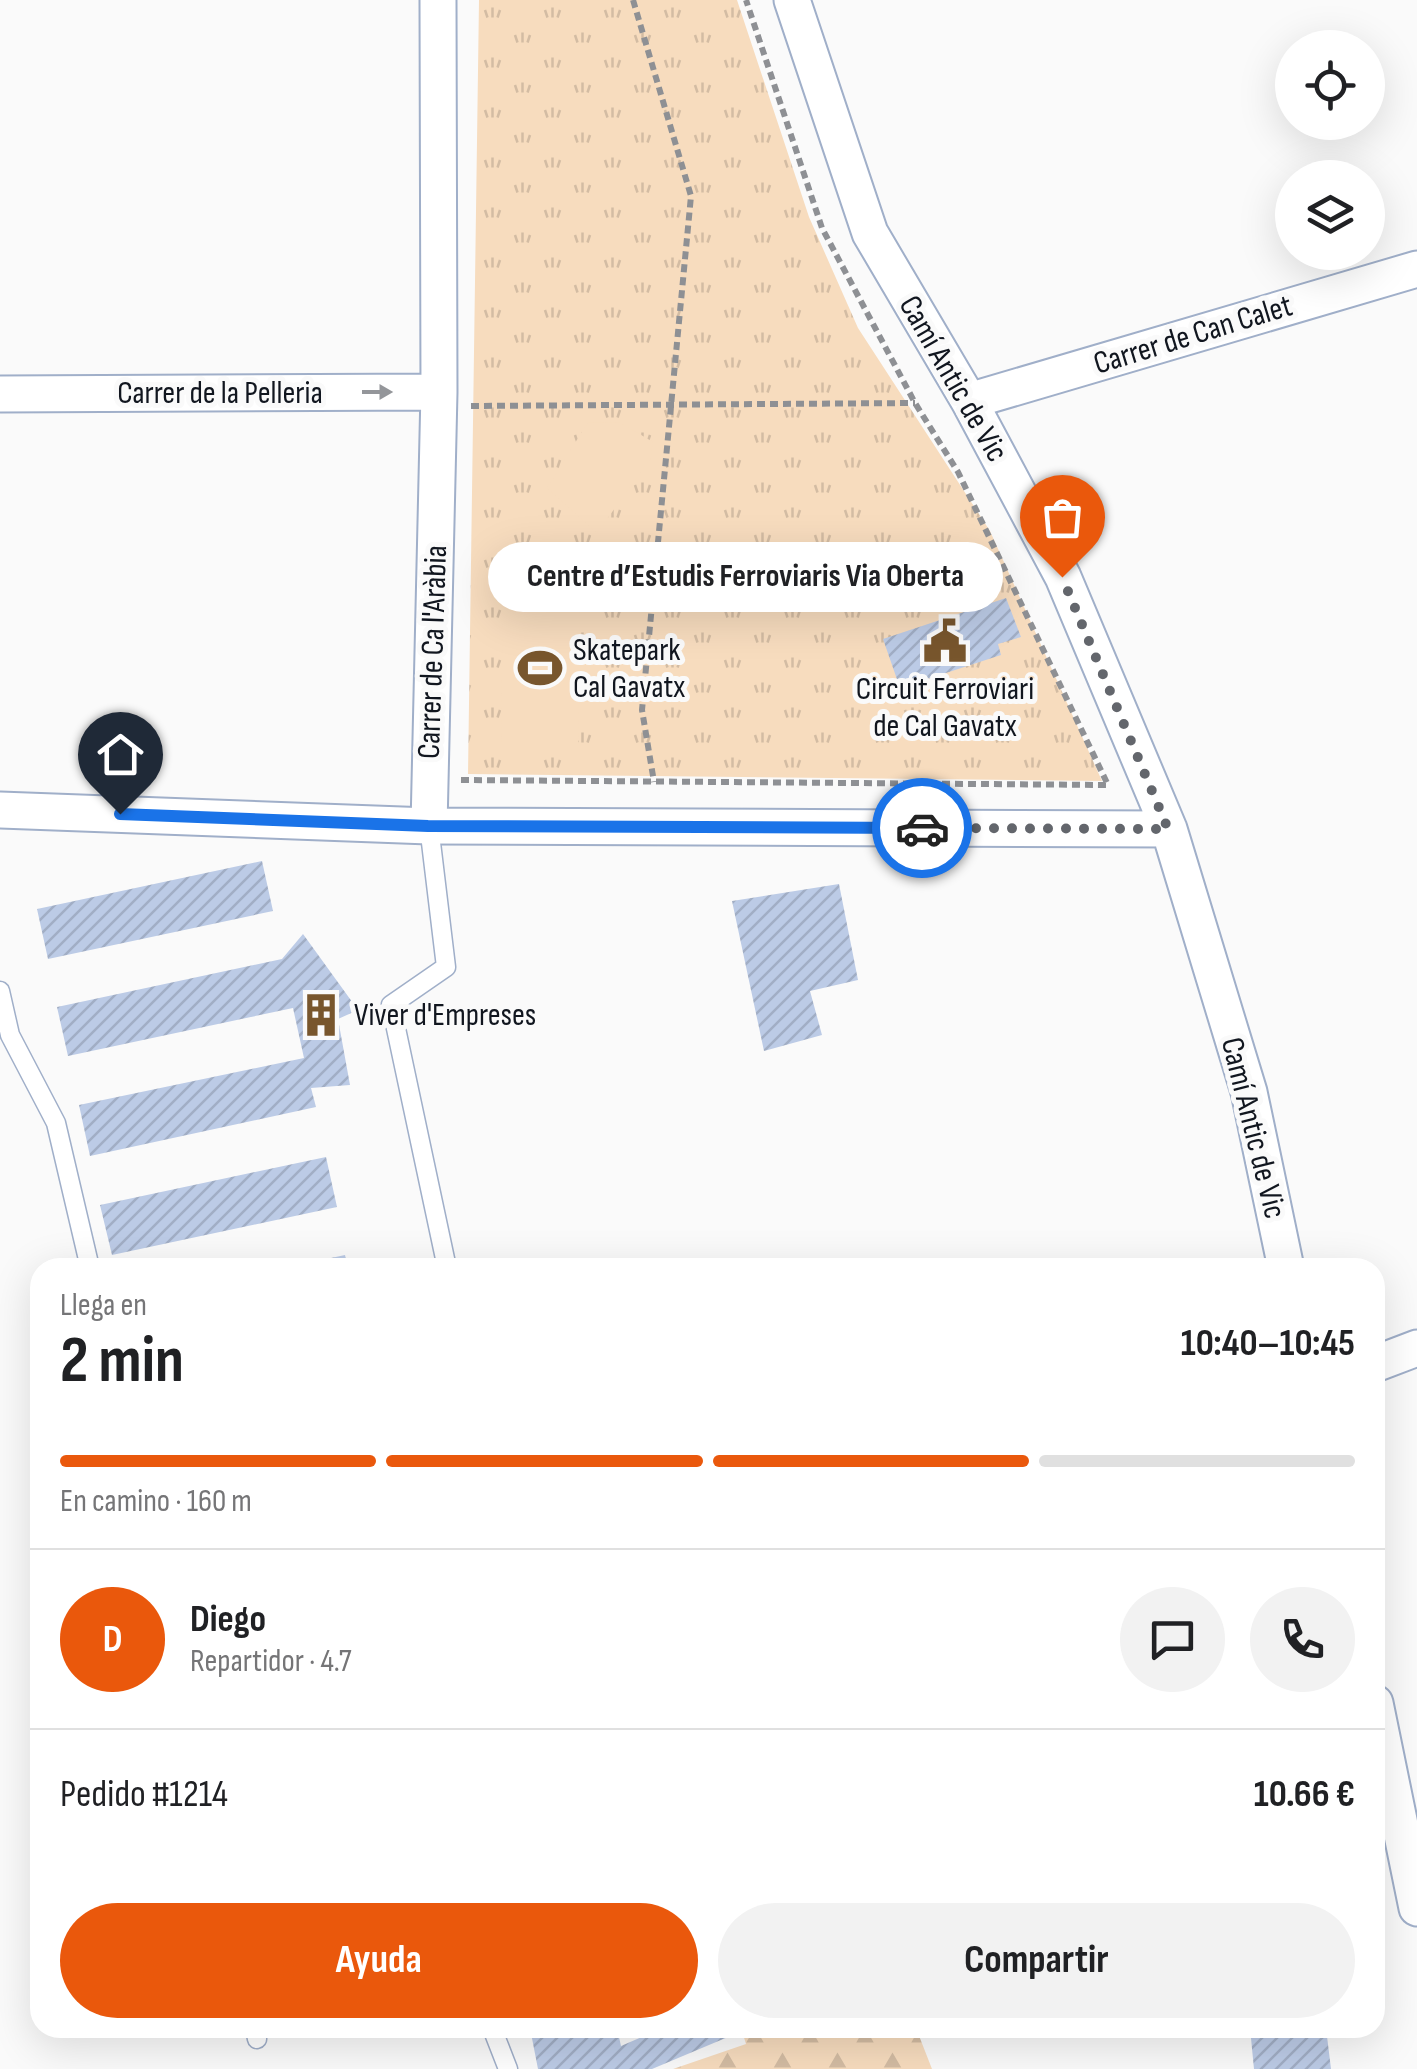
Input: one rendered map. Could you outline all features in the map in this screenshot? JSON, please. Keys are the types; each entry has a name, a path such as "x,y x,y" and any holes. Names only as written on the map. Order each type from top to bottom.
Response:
{"street":[{"name":"Carrer de Ca l'Aràbia","path":"428,826 452,399 438,0"},
{"name":"Camí Antic de Vic","path":"792,0 870,234 969,402 1062,577 1168,829 1249,1092 1284,1258"},
{"name":"Carrer de Can Calet","path":"969,402 1417,269"},
{"name":"Carrer de la Pelleria","path":"0,394 452,399"},
{"path":"0,810 428,826 1168,829"},
{"path":"1385,1360 1417,1348"},
{"path":"1385,1752 1417,1908"}],"lane":[{"name":"Carrer de Ca l'Aràbia","path":"428,826 446,967 391,1005 445,1258"},
{"path":"0,991 10,1035 56,1122 88,1258"},
{"path":"496,2038 508,2069"}],"path":[{"path":"633,0 691,196 642,710 654,782"},
{"path":"460,760 460,780 1108,785 958,472 915,404 822,228 746,0"},
{"path":"452,399 670,405 915,404"}],"green space":[{"path":"479,0 737,0 809,217 858,328 990,531 1102,781 468,774"},
{"path":"588,422 621,423 653,442 651,458 597,533 547,488"},
{"name":"Skatepark Cal Gavatx","path":"503,590 580,591 578,745 501,745"},
{"path":"744,2038 920,2038 932,2069 673,2069 746,2044"}],"building":[{"name":"Circuit Ferroviari de Cal Gavatx","path":"1006,598 1021,637 998,644 1001,655 900,688 883,639"},
{"path":"262,861 273,911 48,959 37,909"},
{"path":"839,884 858,980 810,991 822,1035 764,1051 732,901"},
{"path":"303,934 358,1010 338,1019 350,1085 311,1088 316,1107 90,1156 79,1105 304,1058 293,1008 68,1056 57,1007 282,959"},
{"path":"326,1157 337,1207 112,1255 100,1205"},
{"path":"532,2038 619,2038 621,2046 639,2038 726,2038 652,2069 538,2069"},
{"path":"1251,2038 1327,2038 1331,2069 1254,2069"}],"way so far":[{"path":"922,828 1168,829 1062,577"}],"place":[{"name":"Centre d’Estudis Ferroviaris Via Oberta","path":"1062,577"},
{"name":"Circuit Ferroviari de Cal Gavatx","path":"945,641"},
{"name":"Skatepark Cal Gavatx","path":"540,668"},
{"name":"Viver d'Empreses","path":"321,1015"}],"route":[{"path":"120,814 428,826 922,828"}]}
